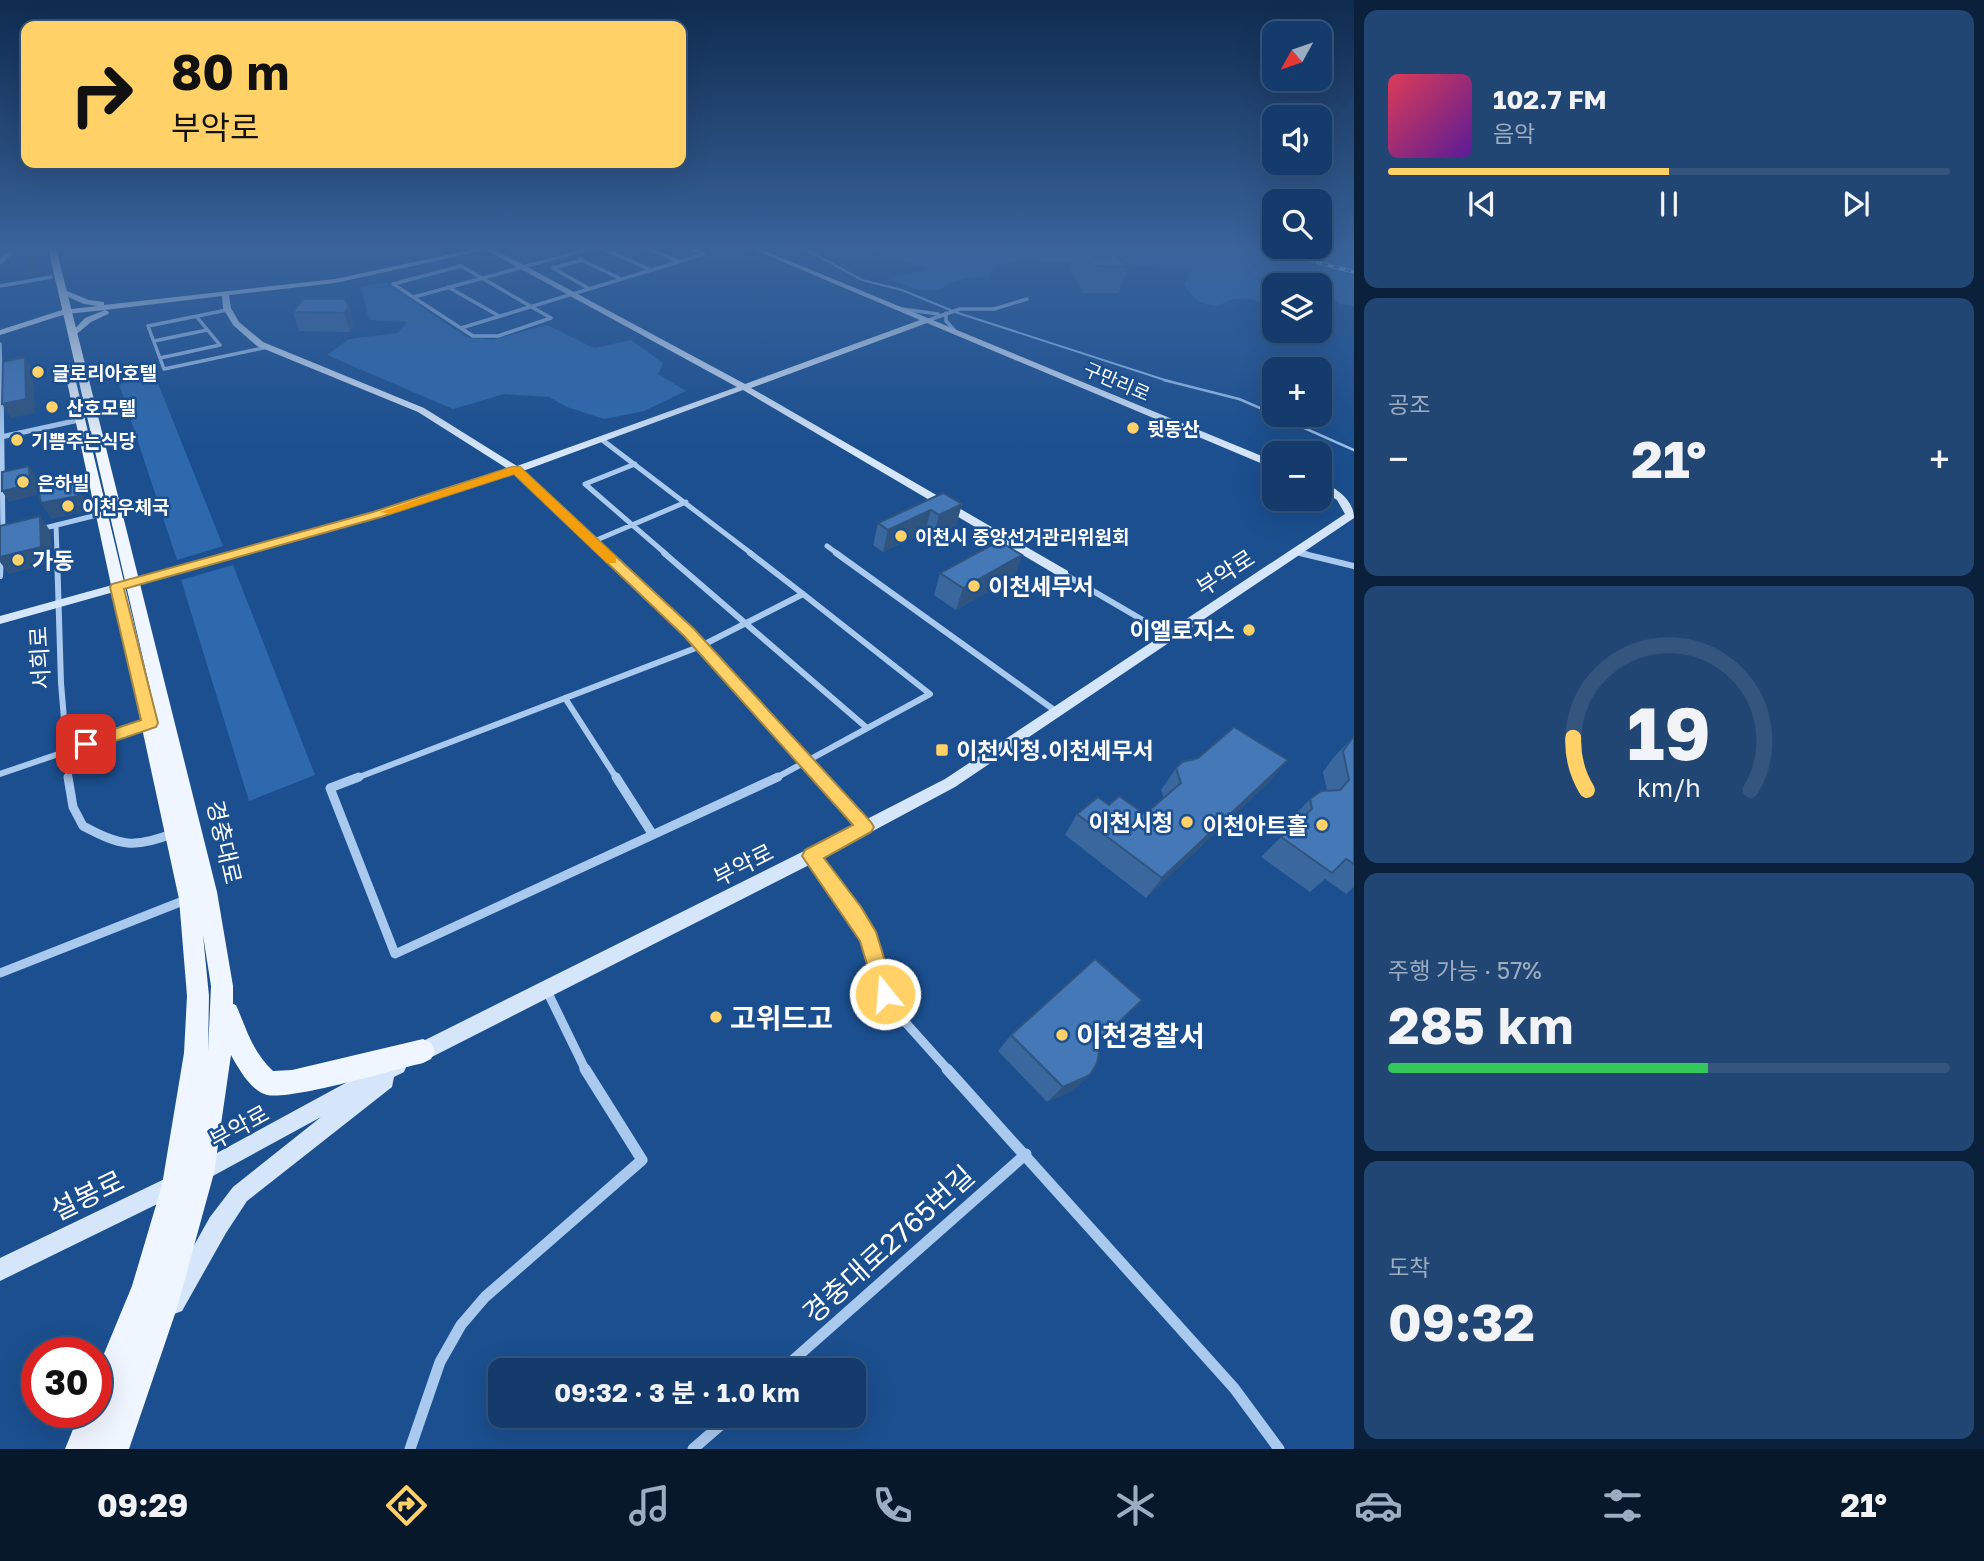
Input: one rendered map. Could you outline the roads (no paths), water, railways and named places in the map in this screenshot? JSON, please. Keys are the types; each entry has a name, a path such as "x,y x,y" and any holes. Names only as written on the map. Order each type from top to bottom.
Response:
{"main road":[{"name":"경충대로","path":"60,316 79,420 101,514 125,585 207,892 222,986 221,1042 152,1341 113,1449"},
{"name":"경충대로","path":"61,316 73,335 125,585 150,723 189,899 197,984 196,1054 188,1179 81,1449"},
{"path":"222,986 234,1040 251,1068 268,1083 292,1082 422,1051"}],"street":[{"path":"0,331 55,316"},
{"path":"73,335 95,316"},
{"path":"160,358 220,345 196,316 148,326 164,369 268,346"},
{"path":"231,316 260,344 421,410 516,470 701,646 865,827"},
{"path":"442,316 473,336 486,338 551,318 547,316"},
{"path":"461,328 499,316"},
{"path":"612,316 744,387 1170,636"},
{"name":"구만리로","path":"913,316 1262,460"},
{"path":"926,321 939,316"},
{"path":"945,316 948,326 958,334"},
{"name":"서희로","path":"0,620 377,514 516,470 926,321"},
{"path":"154,341 207,330"},
{"path":"0,344 1,539 16,535"},
{"path":"2,436 79,420"},
{"path":"601,439 686,502 803,594 930,694 787,773 395,954 330,788 701,646 803,594"},
{"path":"635,464 585,484 867,728"},
{"path":"1332,487 1354,492"},
{"path":"1332,489 1354,498"},
{"path":"1332,492 1341,498 1352,514"},
{"path":"592,542 686,502"},
{"path":"29,532 101,514"},
{"name":"부악로","path":"188,1179 422,1051 811,856 950,782 1352,514"},
{"name":"서희로","path":"56,526 65,752 76,818 80,824 133,845 142,845 174,833"},
{"path":"827,546 1057,712"},
{"path":"0,575 2,550"},
{"path":"1298,552 1354,566"},
{"path":"565,698 653,835"},
{"path":"0,774 150,723"},
{"path":"811,856 854,913 869,938 885,994 898,1013 1234,1388 1279,1449"},
{"path":"0,973 189,899"},
{"path":"410,1449 440,1362 461,1325 485,1297 642,1160 587,1072 546,989"},
{"path":"152,1341 218,1225 240,1194 422,1051"},
{"name":"경충대로2765번길","path":"796,1358 1026,1154"},
{"name":"설봉로","path":"0,1270 188,1179"},
{"path":"694,1449 718,1428"}],"waterway":[{"path":"966,316 1168,381"},
{"path":"1168,381 1239,399 1262,409"},
{"path":"1302,427 1354,450"}],"place":[{"name":"글로리아호텔","path":"38,372"},
{"name":"산호모텔","path":"52,407"},
{"name":"뒷동산","path":"1133,428"},
{"name":"기쁨주는식당","path":"17,440"},
{"name":"은하빌","path":"23,482"},
{"name":"이천우체국","path":"68,506"},
{"name":"이천시 중앙선거관리위원회","path":"901,536"},
{"name":"가동","path":"18,560"},
{"name":"이천세무서","path":"974,586"},
{"name":"이엘로지스","path":"1249,630"},
{"name":"이천시청.이천세무서","path":"942,750"},
{"name":"이천시청","path":"1187,822"},
{"name":"이천아트홀","path":"1322,825"},
{"name":"고위드고","path":"716,1017"},
{"name":"이천경찰서","path":"1062,1035"}]}
